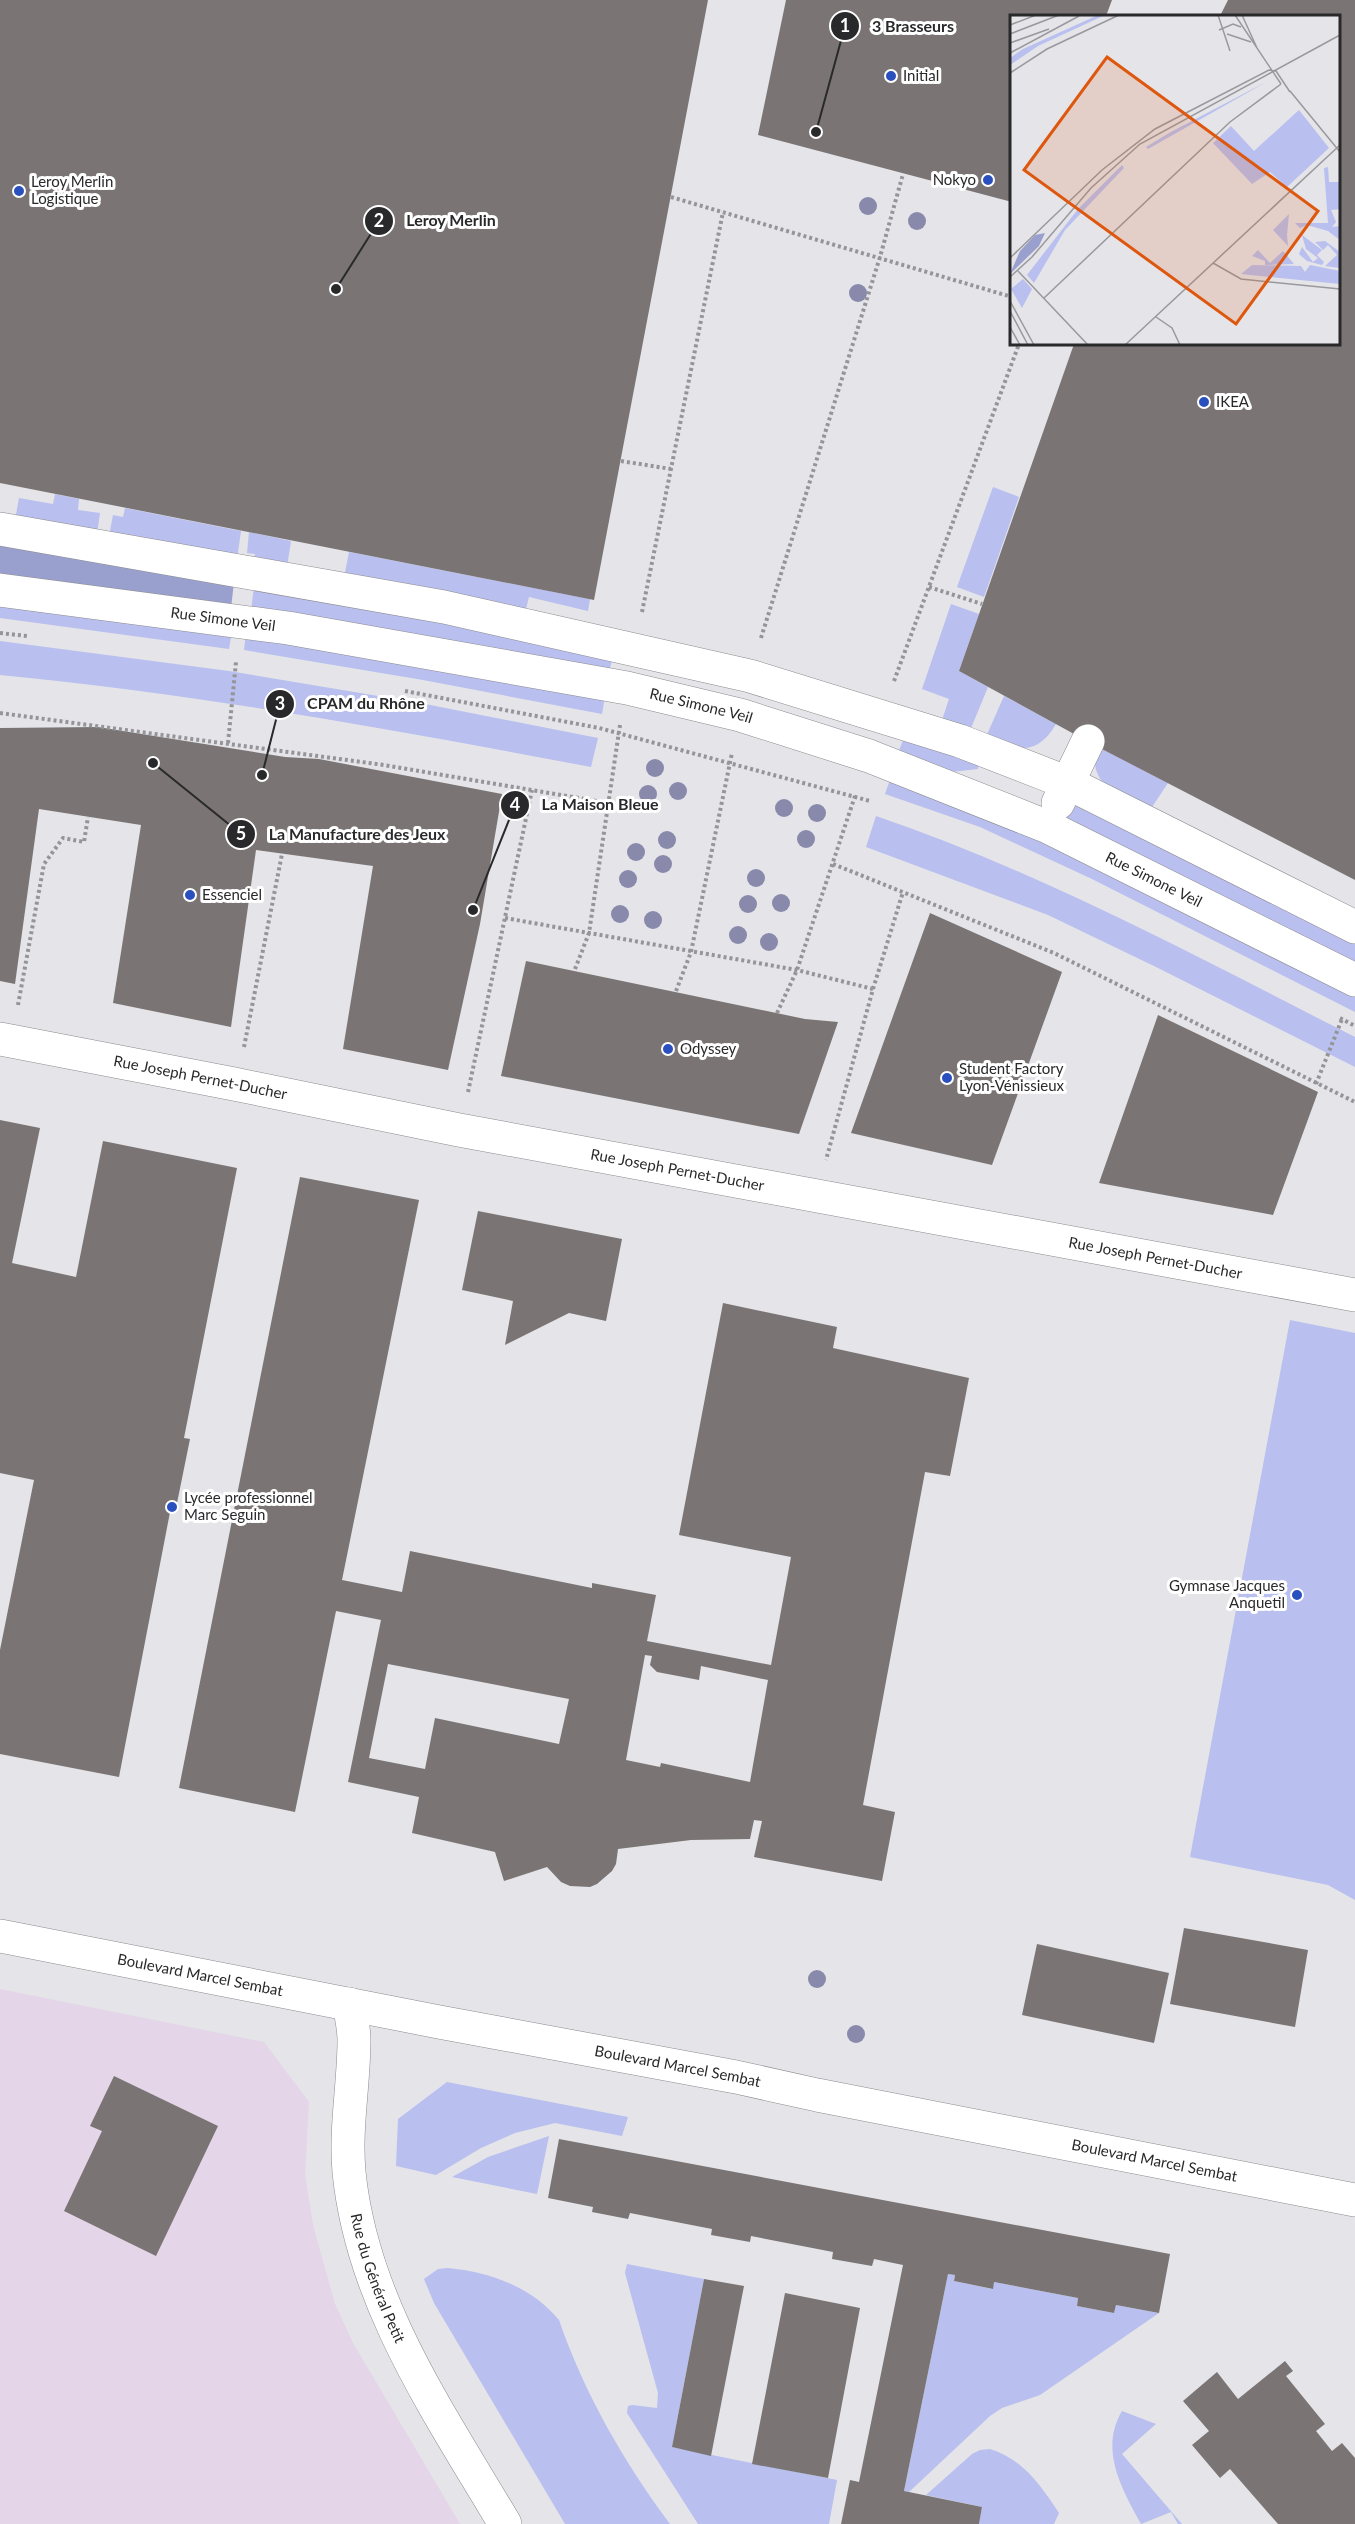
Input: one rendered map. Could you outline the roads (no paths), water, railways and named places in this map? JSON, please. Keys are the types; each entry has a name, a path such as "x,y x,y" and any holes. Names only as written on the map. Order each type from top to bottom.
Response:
{"street":[{"path":"0,529 444,607 750,676 960,741 1068,783 1355,927"},
{"name":"Rue Simone Veil","path":"0,590 239,620 627,688 740,715 869,756 1048,827 1355,980"},
{"path":"945,785 980,780 993,781 1048,805 1059,802 1088,741"},
{"name":"Rue Joseph Pernet-Ducher","path":"6,1040 459,1130 1355,1295"},
{"name":"Boulevard Marcel Sembat","path":"0,1936 736,2076 817,2095 1355,2200"},
{"name":"Rue du Général Petit","path":"349,2004 354,2038 347,2125 349,2171 355,2217 366,2259 383,2305 426,2390 505,2524"}],"place":[{"name":"Initial","path":"891,76"},
{"name":"3 Brasseurs","path":"816,132"},
{"name":"Nokyo","path":"988,180"},
{"name":"Leroy Merlin Logistique","path":"19,191"},
{"name":"Leroy Merlin","path":"336,289"},
{"name":"IKEA","path":"1204,402"},
{"name":"La Manufacture des Jeux","path":"153,763"},
{"name":"CPAM du Rhône","path":"262,775"},
{"name":"Essenciel","path":"190,895"},
{"name":"La Maison Bleue","path":"473,910"},
{"name":"Odyssey","path":"668,1049"},
{"name":"Student Factory Lyon-Vénissieux","path":"947,1078"},
{"name":"Lycée professionnel Marc Seguin","path":"172,1507"},
{"name":"Gymnase Jacques Anquetil","path":"1297,1595"}]}
